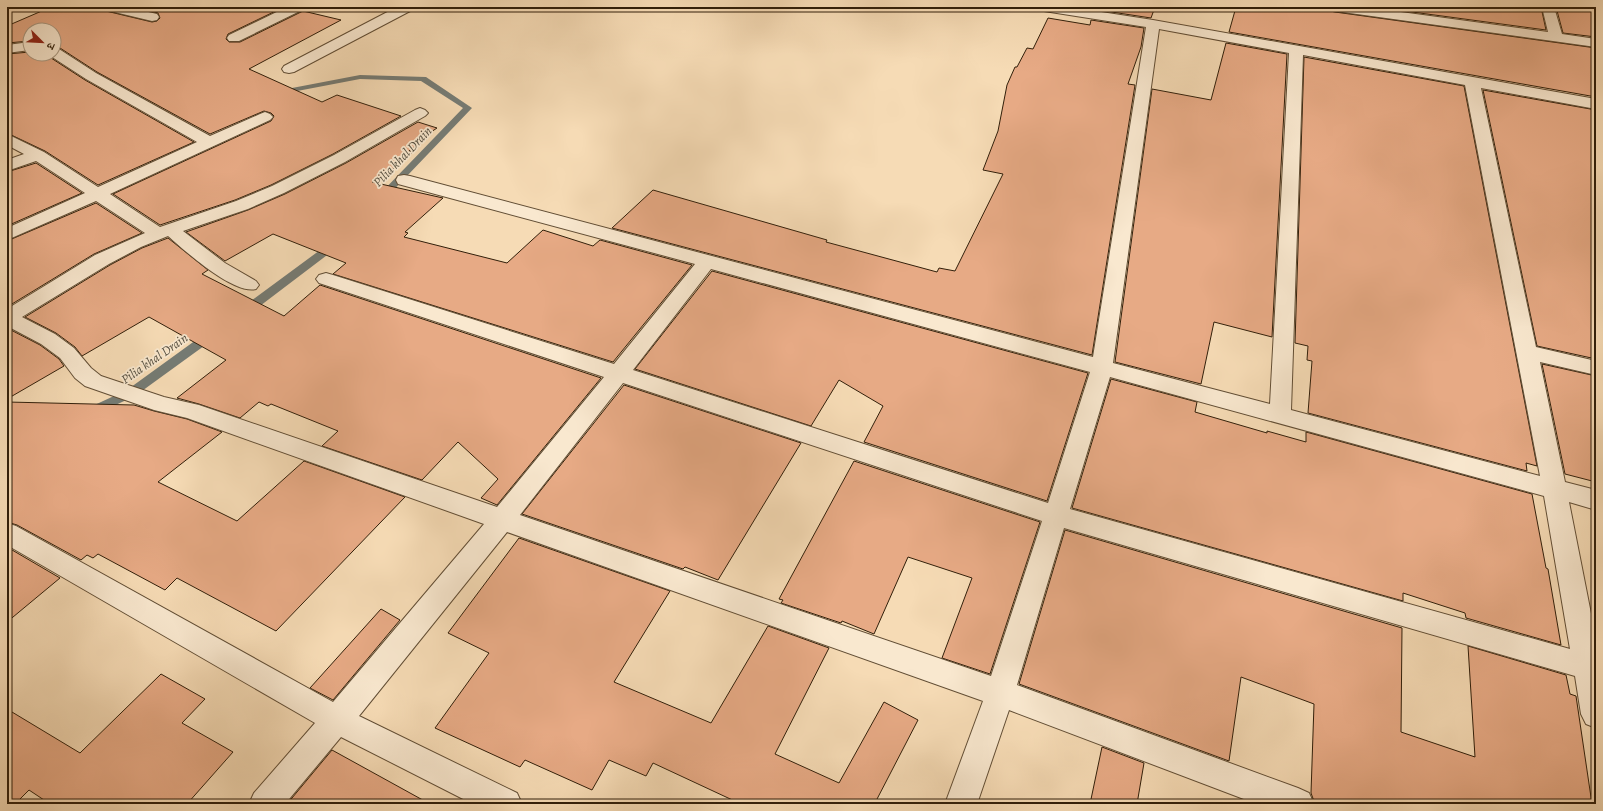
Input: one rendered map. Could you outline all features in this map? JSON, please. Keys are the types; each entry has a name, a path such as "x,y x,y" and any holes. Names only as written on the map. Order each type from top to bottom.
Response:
{"street":[{"path":"111,7 152,17"},
{"path":"234,38 297,7"},
{"path":"289,69 407,7"},
{"path":"1044,7 1296,49 1596,104"},
{"path":"1334,7 1596,43"},
{"path":"1548,7 1556,37"},
{"path":"961,804 1000,693 1102,368 1153,24"},
{"path":"7,49 22,47"},
{"path":"1280,416 1296,49"},
{"path":"62,57 97,79 209,142"},
{"path":"1472,81 1592,667 1596,714"},
{"path":"7,318 109,256 165,232 211,217 264,196 305,176 420,114"},
{"path":"7,235 265,117"},
{"path":"7,139 38,155 98,194 165,232 210,263 249,285"},
{"path":"7,166 38,155"},
{"path":"404,180 1596,500"},
{"path":"265,804 337,720 503,519 707,262"},
{"path":"326,279 1055,515 1592,667"},
{"path":"7,318 48,339 67,353 83,373 93,381 162,404 191,411 1000,693 1298,804"},
{"path":"1528,352 1596,368"},
{"path":"7,533 337,720 506,804"}],"building":[{"path":"51,7 104,7 106,11 152,22 157,21 160,18 158,13 134,7 284,7 228,34 226,39 229,42 240,42 303,11 341,20 249,69 322,102 337,95 401,116 333,154 271,185 235,200 160,225 113,194 271,121 274,116 271,113 264,111 210,134 97,72 62,49 62,22 22,22 22,42 7,43 7,26"},
{"path":"1092,7 1155,7 1151,18 1092,9"},
{"path":"1236,7 1328,7 1330,11 1335,12 1596,48 1596,97 1229,32"},
{"path":"1375,7 1541,7 1546,30"},
{"path":"1556,7 1596,7 1596,37 1563,33"},
{"path":"1048,18 1090,25 1091,20 1144,28 1141,47 1128,84 1135,85 1092,355 612,228 653,190 827,240 826,242 937,272 939,268 955,271 1003,174 983,170 998,131 1007,85 1015,67 1017,67 1027,48 1033,49"},
{"path":"1226,43 1287,54 1272,337 1214,322 1201,384 1115,362 1152,89 1211,100"},
{"path":"22,53 22,62 57,62 85,80 194,142 98,185 45,151 7,133 7,54"},
{"path":"1304,57 1464,86 1537,466 1526,463 1527,471 1308,413 1312,361 1307,360 1308,346 1295,343"},
{"path":"1483,90 1596,110 1596,359 1537,346"},
{"path":"418,122 437,128 422,138 427,139 409,151 413,152 393,166 396,167 372,182 443,198 405,232 408,233 404,237 507,263 543,230 593,246 600,240 692,265 613,362 333,274 346,263 273,234 225,261 186,232 248,210 285,194 346,163"},
{"path":"36,163 82,193 7,226 7,172"},
{"path":"96,203 142,233 94,254 7,307 7,241"},
{"path":"168,238 208,270 202,274 284,316 320,285 601,378 497,505 481,498 498,479 458,442 422,480 322,446 338,431 271,404 268,406 259,402 240,418 177,398 226,360 149,317 82,356 75,347 56,333 25,317 110,265 142,248"},
{"path":"712,271 1088,373 1047,501 864,442 883,406 839,380 811,426 635,369"},
{"path":"7,328 40,345 59,359 64,366 7,399"},
{"path":"1542,364 1596,376 1596,482 1565,474"},
{"path":"1111,379 1197,402 1195,412 1267,433 1267,431 1306,442 1306,432 1532,494 1546,568 1548,569 1561,645 1466,618 1465,613 1403,593 1403,601 1072,508"},
{"path":"624,385 801,443 718,580 685,567 683,569 522,514"},
{"path":"7,402 134,405 187,419 222,432 158,482 237,521 304,461 405,497 276,631 177,578 165,590 98,554 93,558 87,555 81,560 17,525 7,522"},
{"path":"854,461 1040,522 990,674 942,658 972,578 908,557 874,634 842,621 841,623 781,603 783,600 779,599"},
{"path":"1065,530 1402,628 1401,732 1475,757 1468,646 1566,675 1570,694 1576,696 1592,804 1315,804 1311,793 1314,704 1241,677 1229,761 1019,684"},
{"path":"519,538 670,591 614,682 711,723 768,626 829,648 775,754 839,783 884,702 918,720 876,801 883,804 741,804 653,763 646,776 609,760 592,790 525,760 520,767 435,728 489,653 448,633"},
{"path":"7,547 60,578 7,622"},
{"path":"381,609 400,620 333,700 310,688"},
{"path":"161,674 205,699 182,723 233,752 187,804 50,804 29,790 15,804 7,804 7,709 80,753"},
{"path":"1102,747 1144,763 1137,804 1090,804"},
{"path":"332,750 430,804 287,804"}],"waterway":[{"name":"Pilia khal Drain","path":"278,91 292,90 360,77 423,79 468,108 381,198"},
{"name":"Pilia khal Drain","path":"244,312 335,244"},
{"name":"Pilia khal Drain","path":"92,411 131,393 211,335"}]}
